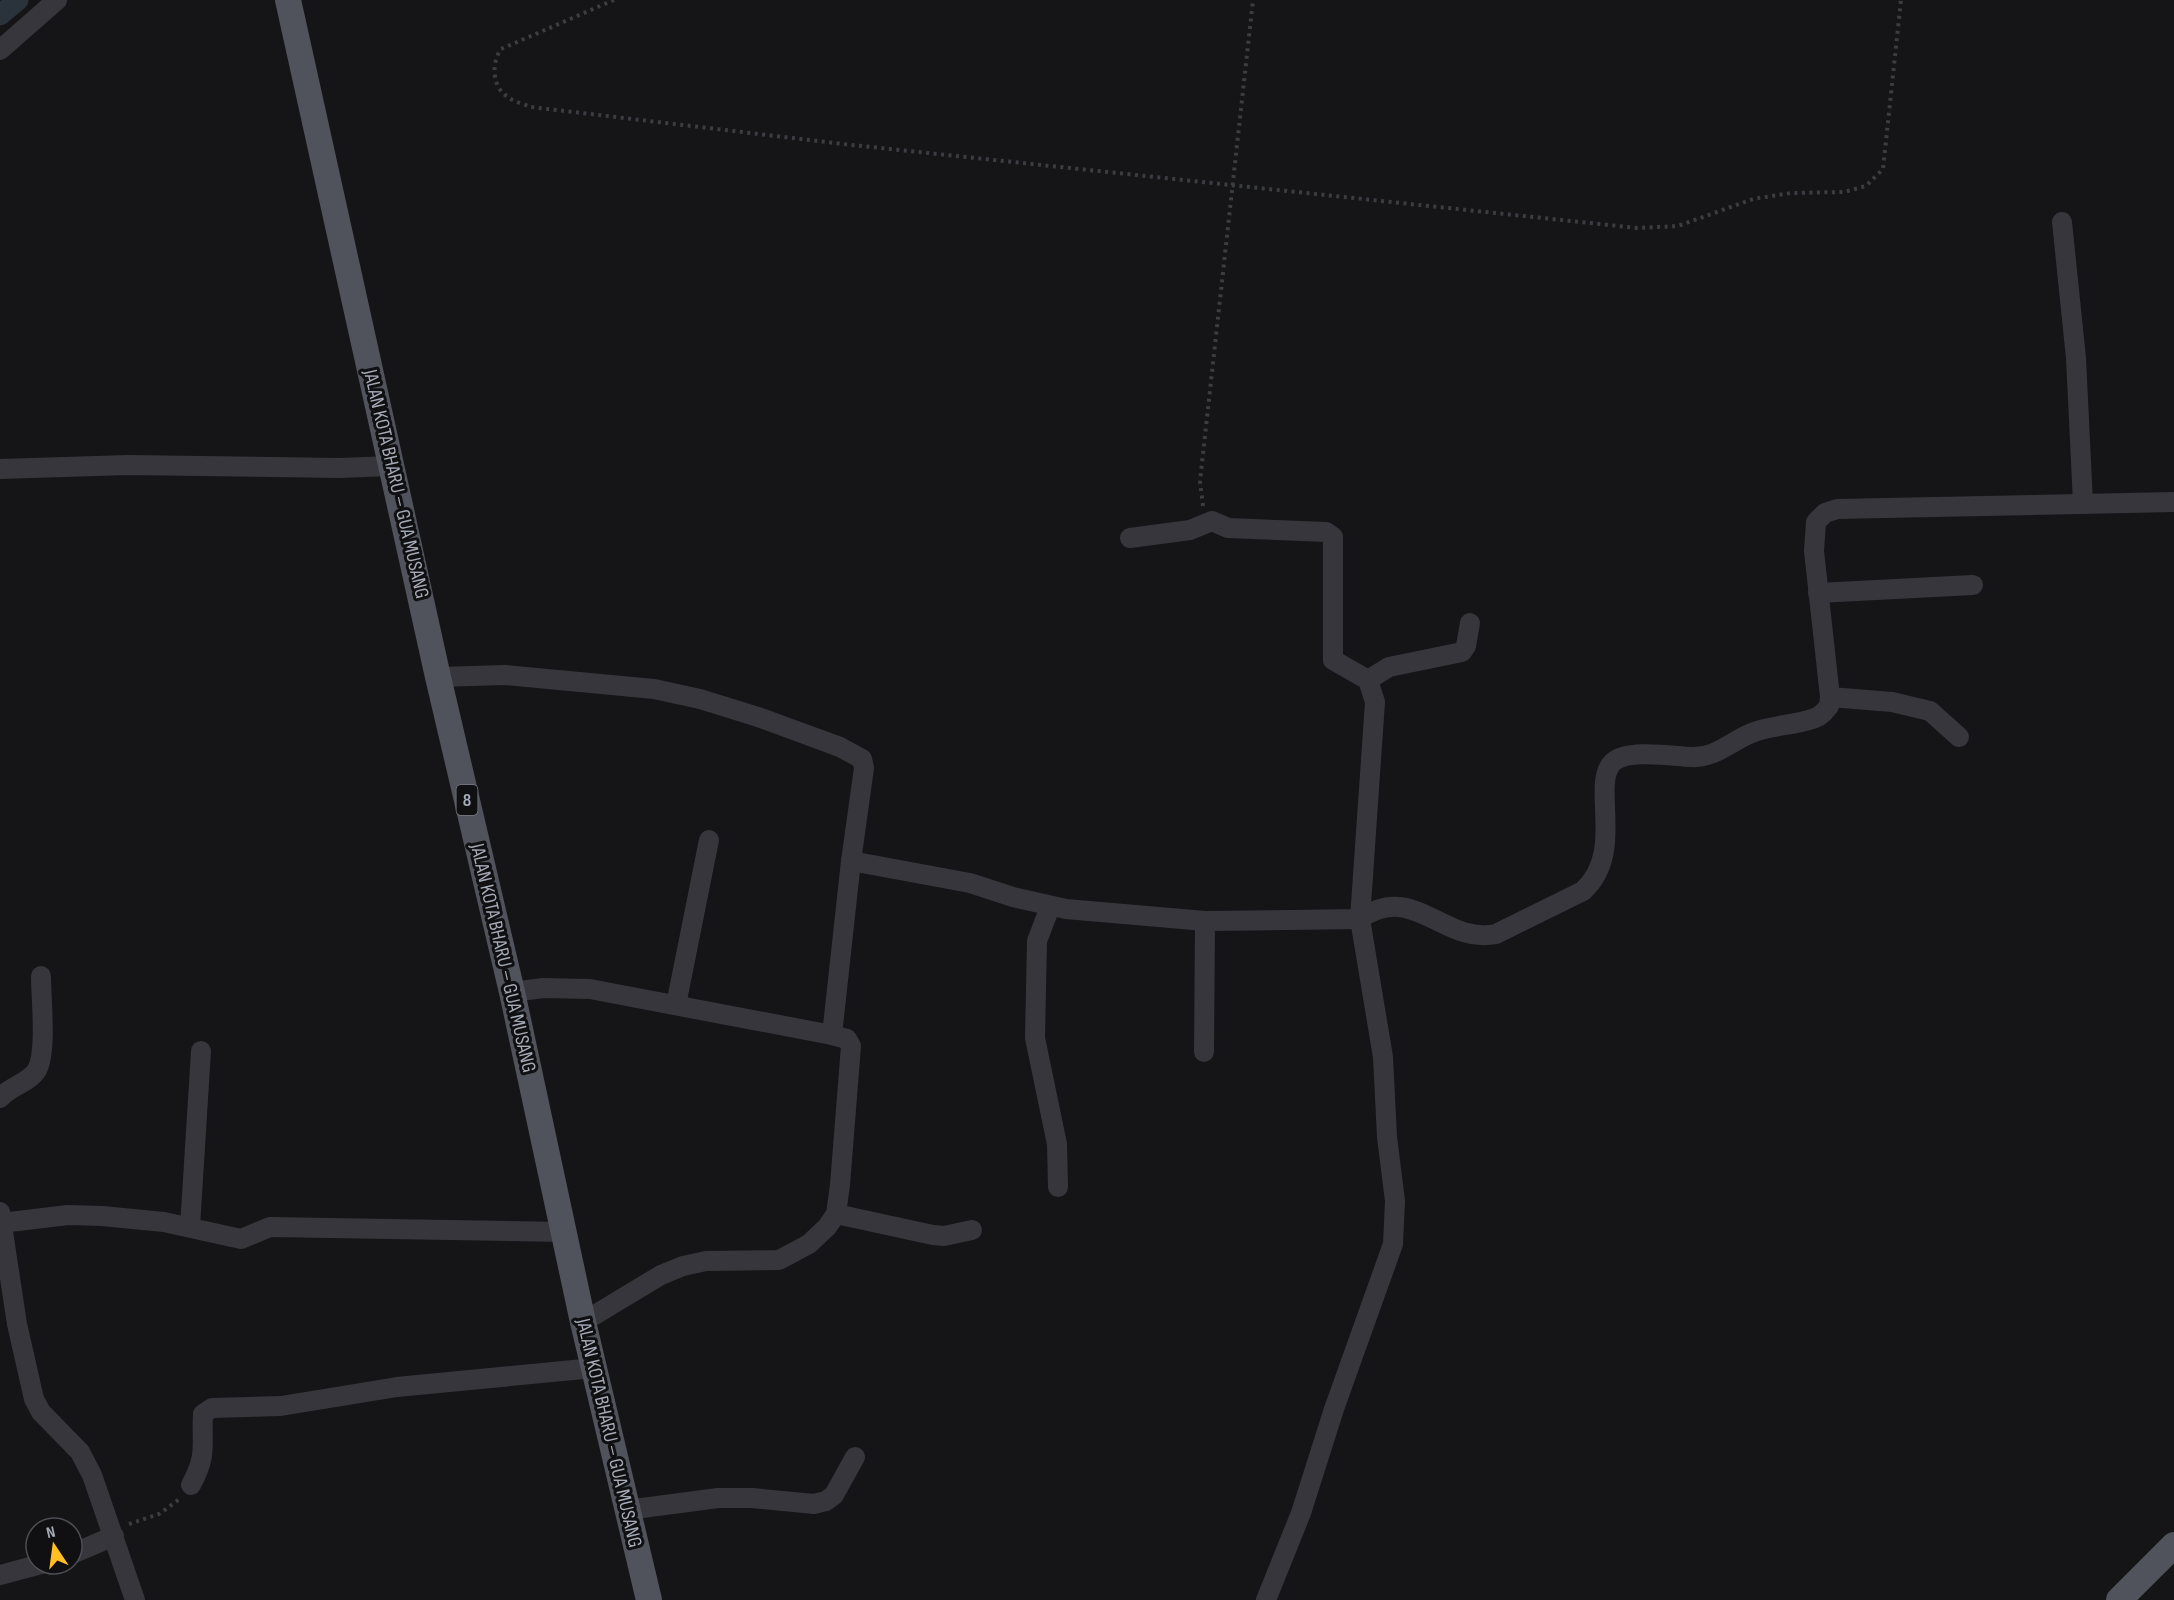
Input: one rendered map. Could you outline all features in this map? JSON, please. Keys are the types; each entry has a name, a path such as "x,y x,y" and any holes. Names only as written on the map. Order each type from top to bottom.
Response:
{"main road":[{"name":"JALAN KOTA BHARU – GUA MUSANG","path":"288,0 438,677 512,992 583,1322 649,1600"},
{"path":"2119,1600 2174,1545"}],"street":[{"path":"0,50 57,0"},
{"path":"2062,222 2076,358 2083,503"},
{"path":"0,469 139,465 340,468 391,466"},
{"path":"851,861 970,883 1050,907 1204,921 1360,919 1373,910 1389,905 1407,906 1466,934 1482,937 1496,934 1583,891 1593,882 1605,857 1607,776 1612,763 1623,757 1641,755 1708,757 1755,732 1817,717 1829,706 1830,697 1813,535 1816,522 1825,513 1838,509 2174,502"},
{"path":"1130,538 1190,530 1212,521 1228,528 1326,532 1333,537 1333,660 1368,680 1375,702 1360,919 1383,1057 1387,1137 1395,1201 1394,1244 1334,1409 1301,1513 1266,1600"},
{"path":"1818,593 1973,585"},
{"path":"1368,680 1389,667 1462,652 1466,646 1470,623"},
{"path":"438,677 505,675 654,689 748,714 840,747 862,759 864,768 851,861 832,1035"},
{"path":"1830,697 1892,702 1930,711 1959,737"},
{"path":"676,1005 709,840"},
{"path":"1050,907 1037,941 1035,1038 1058,1144 1058,1187"},
{"path":"1204,921 1204,1052"},
{"path":"0,1098 37,1070 41,1052 41,976"},
{"path":"512,992 543,988 590,989 832,1035 847,1040 851,1046 836,1214 809,1244 779,1260 706,1261 683,1266 661,1275 583,1322"},
{"path":"190,1227 201,1050"},
{"path":"836,1214 933,1235 944,1236 972,1230"},
{"path":"135,1600 92,1475 80,1452 41,1412 34,1399 23,1357 1,1217 102,1216 190,1227 240,1239 270,1227 563,1232"},
{"path":"191,1485 200,1469 204,1451 203,1414 212,1408 282,1406 397,1387 594,1368"},
{"path":"627,1510 718,1498 752,1498 814,1504 826,1501 834,1495 855,1457"},
{"path":"84,1549 114,1536"},
{"path":"0,1575 24,1569"}],"path":[{"path":"614,0 501,49 495,57 494,72 498,85 506,97 531,107 808,140 1637,228 1678,226 1753,198 1791,193 1844,192 1866,186 1883,169 1901,0"},
{"path":"1212,521 1204,512 1200,481 1253,0"},
{"path":"114,1536 129,1524 169,1509 191,1485"}],"waterway":[{"path":"0,15 18,0"}]}
